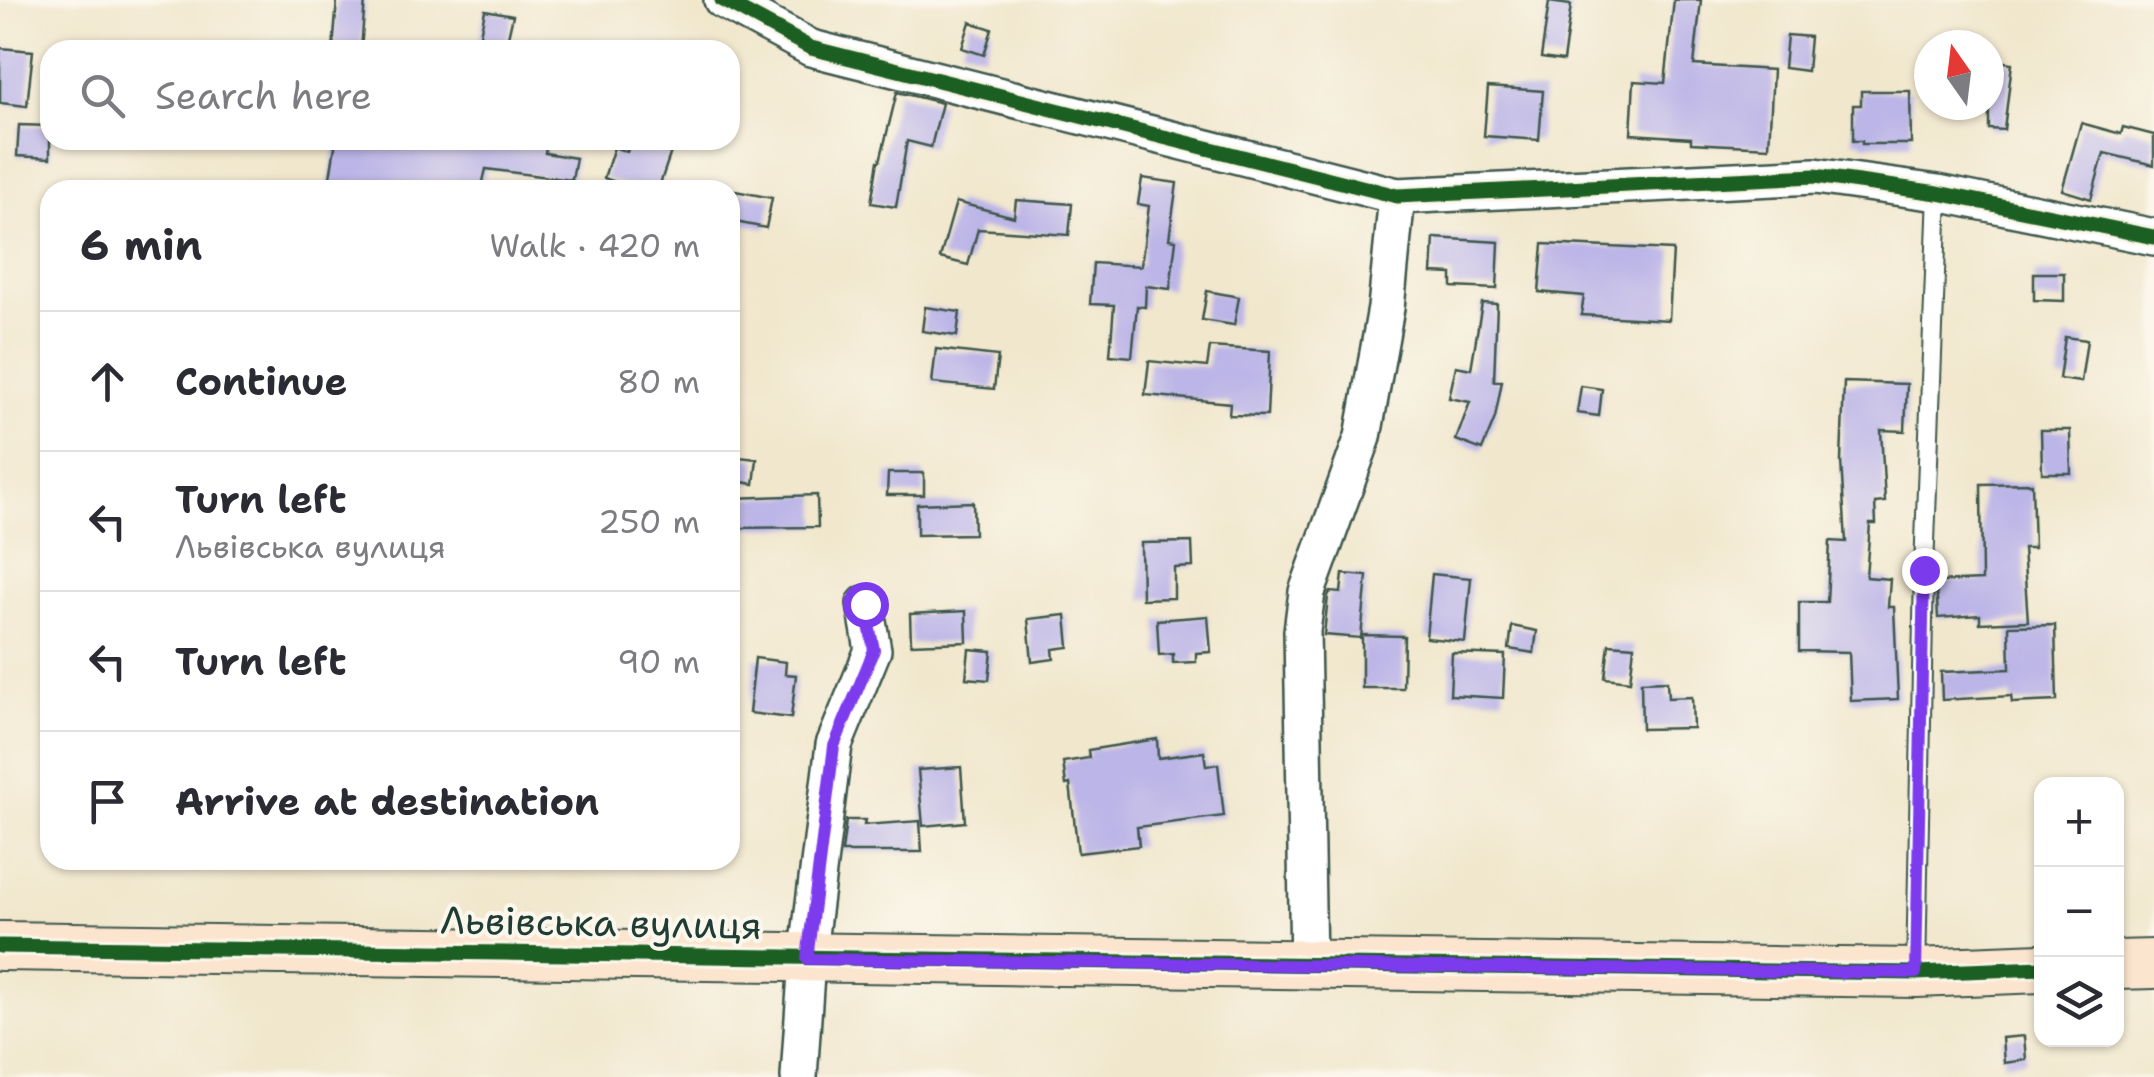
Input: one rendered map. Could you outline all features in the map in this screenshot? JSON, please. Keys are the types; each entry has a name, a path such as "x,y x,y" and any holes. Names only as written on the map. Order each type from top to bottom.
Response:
{"street":[{"path":"722,0 811,48 1396,196 1814,176 1938,194 2154,237"},
{"path":"1308,964 1302,631 1307,592 1363,436 1386,308 1396,196"},
{"path":"799,1077 807,959 834,746 874,650 865,604"},
{"name":"Львівська вулиця","path":"0,946 1916,973 2034,968"},
{"path":"2124,965 2154,964"}],"lane":[{"path":"1916,973 1938,194"}],"building":[{"path":"337,0 365,0 362,40 334,40"},
{"path":"1674,0 1701,0 1694,65 1773,70 1769,147 1691,143 1691,138 1631,134 1634,81 1665,83"},
{"path":"1549,2 1571,5 1563,61 1541,58"},
{"path":"485,10 513,15 507,40 479,40"},
{"path":"970,22 992,29 984,55 962,48"},
{"path":"1787,35 1810,37 1807,71 1784,68"},
{"path":"0,48 33,51 27,106 0,103"},
{"path":"2004,62 2012,63 2004,130 1989,129 1989,120 2004,120"},
{"path":"1488,87 1543,91 1539,140 1484,136"},
{"path":"1861,91 1910,91 1911,144 1853,141 1853,105 1861,105"},
{"path":"897,92 942,103 931,147 907,141 896,207 871,203"},
{"path":"2081,123 2121,134 2123,127 2154,135 2154,165 2104,153 2091,199 2062,190"},
{"path":"19,125 40,126 40,150 50,150 50,158 17,156"},
{"path":"334,150 545,150 545,153 576,158 572,180 486,169 483,180 330,180"},
{"path":"613,150 672,150 661,180 604,178"},
{"path":"1142,178 1177,183 1169,239 1176,240 1170,289 1146,286 1145,307 1137,306 1132,357 1110,355 1114,305 1090,304 1093,263 1141,266 1149,206 1138,204"},
{"path":"740,192 772,198 766,228 740,223"},
{"path":"1016,200 1072,204 1069,235 978,229 968,265 940,258 956,202 1014,217"},
{"path":"1434,238 1499,242 1497,289 1452,287 1452,274 1432,273"},
{"path":"1543,244 1673,250 1669,320 1581,315 1584,296 1539,292"},
{"path":"2034,273 2064,273 2064,301 2034,300"},
{"path":"1207,291 1239,297 1234,325 1202,320"},
{"path":"1482,303 1497,304 1494,381 1502,381 1495,418 1482,450 1456,440 1470,402 1449,398 1456,366 1471,369"},
{"path":"925,307 960,312 957,336 922,331"},
{"path":"2065,337 2087,340 2081,382 2059,379"},
{"path":"1210,347 1270,351 1267,416 1229,415 1230,403 1145,395 1149,361 1207,367"},
{"path":"936,349 998,356 994,389 932,383"},
{"path":"1844,382 1907,384 1905,431 1881,430 1885,502 1875,503 1876,524 1870,524 1866,577 1890,579 1888,607 1894,607 1898,699 1851,701 1849,652 1799,651 1799,602 1827,602 1830,541 1846,542 1841,461"},
{"path":"1581,386 1602,389 1599,416 1577,413"},
{"path":"2041,430 2070,430 2071,473 2042,473"},
{"path":"740,457 757,459 754,484 740,482"},
{"path":"888,473 924,473 924,495 887,495"},
{"path":"2032,483 2034,548 2023,548 2028,621 1980,623 1980,615 1938,618 1936,582 1982,580 1981,484"},
{"path":"817,495 818,527 740,528 740,498"},
{"path":"973,502 974,534 917,535 917,504"},
{"path":"1192,542 1193,567 1174,568 1174,598 1142,599 1141,543"},
{"path":"1343,574 1367,576 1361,638 1324,635 1328,596 1330,592 1341,593"},
{"path":"1432,574 1471,578 1465,642 1426,638"},
{"path":"966,611 967,642 911,644 910,614"},
{"path":"1066,615 1069,647 1053,649 1054,659 1032,662 1028,619"},
{"path":"1208,616 1211,652 1196,653 1196,662 1173,663 1173,654 1159,655 1157,620"},
{"path":"2055,625 2057,701 2012,703 2011,696 1942,700 1941,672 2010,669 2009,626"},
{"path":"1512,626 1537,631 1534,653 1509,649"},
{"path":"1362,635 1404,636 1403,688 1362,688"},
{"path":"1609,644 1634,646 1630,681 1605,678"},
{"path":"969,649 992,651 989,680 966,678"},
{"path":"1452,653 1505,655 1503,698 1450,695"},
{"path":"755,658 786,662 785,674 796,675 791,718 749,713"},
{"path":"1667,681 1668,698 1692,697 1693,728 1642,729 1641,682"},
{"path":"1157,739 1158,758 1204,752 1206,766 1218,764 1224,816 1137,827 1139,846 1078,853 1070,784 1066,785 1063,762 1089,758 1088,750"},
{"path":"961,767 965,822 923,826 918,770"},
{"path":"846,820 865,820 864,825 920,821 922,852 842,852"},
{"path":"2024,1036 2026,1060 2004,1063 2002,1038"}],"cycle path":[{"path":"722,0 811,48 1397,196 1815,176 1938,193 2154,237"},
{"path":"0,946 1916,973 2034,968"}],"route":[{"path":"865,604 874,650 834,746 807,959 1916,973 1924,570"}]}
